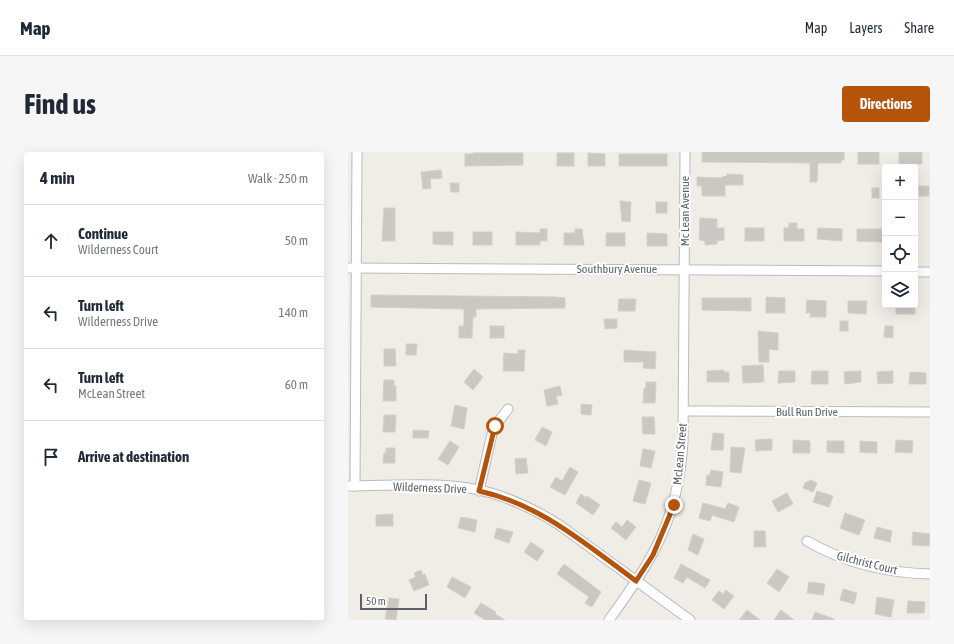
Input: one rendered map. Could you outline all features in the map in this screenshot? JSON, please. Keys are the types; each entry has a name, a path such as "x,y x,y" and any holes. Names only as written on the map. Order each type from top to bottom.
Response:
{"street":[{"path":"352,486 352,268 357,152"},
{"name":"Mc Lean Avenue","path":"684,270 685,152"},
{"name":"Southbury Avenue","path":"352,268 882,271"},
{"name":"McLean Street","path":"610,620 653,555 674,505 682,463 684,411 684,270"},
{"path":"918,272 930,272"},
{"path":"479,491 492,434 495,426 508,409"},
{"name":"Bull Run Drive","path":"684,411 930,412"},
{"name":"Wilderness Drive","path":"352,486 438,486 479,491 510,500 545,516 690,620"},
{"name":"Gilchrist Court","path":"807,541 829,554 866,566 902,572 930,574"}],"building":[{"path":"702,152 844,152 844,160 841,160 841,163 818,163 817,182 810,182 810,163 702,162"},
{"path":"858,152 879,152 879,164 858,164"},
{"path":"899,152 922,152 922,164 899,164"},
{"path":"523,153 523,165 465,166 465,154"},
{"path":"557,153 574,153 574,166 557,166"},
{"path":"588,153 605,154 605,166 588,166"},
{"path":"619,154 667,154 667,166 619,166"},
{"path":"441,170 442,178 430,179 431,188 423,189 421,172"},
{"path":"727,174 743,175 743,185 725,185 725,196 702,196 702,186 697,186 697,177 722,178 727,176"},
{"path":"450,183 459,183 459,192 451,192"},
{"path":"919,186 929,186 929,196 919,196"},
{"path":"872,188 879,188 879,198 872,198"},
{"path":"620,201 631,202 630,222 622,221"},
{"path":"656,202 667,202 667,213 656,213"},
{"path":"384,208 395,208 395,241 382,241"},
{"path":"700,218 717,219 717,228 724,228 724,240 717,241 717,244 705,245 705,241 699,240"},
{"path":"789,223 797,223 797,229 804,229 804,241 784,241 784,228 789,228"},
{"path":"745,228 764,228 764,241 745,241"},
{"path":"818,228 842,229 842,241 817,239"},
{"path":"540,229 547,229 547,241 540,241 540,245 516,245 516,232 540,233"},
{"path":"575,229 582,229 584,245 564,245 564,233 575,233"},
{"path":"857,229 882,229 882,242 857,241"},
{"path":"433,232 453,232 453,245 433,244"},
{"path":"473,232 492,232 492,245 473,245"},
{"path":"606,233 625,233 625,246 606,246"},
{"path":"647,233 667,234 667,246 647,246"},
{"path":"371,295 555,297 565,298 565,308 476,309 476,317 473,317 472,338 459,338 459,326 464,326 464,309 371,307"},
{"path":"766,297 785,298 785,313 766,313"},
{"path":"702,298 751,298 751,311 702,310"},
{"path":"619,299 636,299 635,311 618,311"},
{"path":"807,300 826,301 826,317 810,317 811,313 806,313"},
{"path":"848,301 867,301 866,314 848,313"},
{"path":"896,308 915,308 915,314 896,314"},
{"path":"604,319 617,319 617,328 605,329"},
{"path":"840,321 848,321 848,331 840,331"},
{"path":"490,326 504,326 504,338 490,338"},
{"path":"885,326 893,326 893,338 884,337"},
{"path":"758,331 778,333 778,350 769,349 769,362 759,362"},
{"path":"406,344 417,344 416,355 406,355"},
{"path":"384,349 395,349 396,366 384,366"},
{"path":"518,350 525,350 524,371 503,371 504,353 518,354"},
{"path":"624,350 656,352 655,369 643,368 644,362 624,362"},
{"path":"763,365 764,382 743,383 742,366"},
{"path":"474,369 483,377 473,390 464,382"},
{"path":"724,370 724,372 729,372 729,382 707,382 707,371"},
{"path":"779,371 795,371 795,382 778,383"},
{"path":"812,371 828,371 828,384 811,384"},
{"path":"861,371 861,382 845,384 844,372"},
{"path":"893,371 893,383 878,384 877,372"},
{"path":"910,372 926,373 926,384 909,384"},
{"path":"384,380 394,380 394,386 396,386 396,401 383,401"},
{"path":"646,382 656,382 655,403 643,403"},
{"path":"560,386 562,395 556,396 558,404 547,406 544,390"},
{"path":"581,404 592,405 591,415 581,414"},
{"path":"455,405 467,408 464,429 451,426"},
{"path":"384,415 396,415 395,432 383,432"},
{"path":"642,417 654,417 655,434 643,434"},
{"path":"542,427 552,432 546,446 535,440"},
{"path":"413,430 429,431 428,438 413,438"},
{"path":"713,433 724,434 723,450 711,450"},
{"path":"772,439 772,450 756,451 755,440"},
{"path":"793,440 810,441 810,453 793,453"},
{"path":"896,440 913,441 912,453 895,452"},
{"path":"450,441 459,447 448,465 438,459"},
{"path":"827,441 844,441 844,453 827,452"},
{"path":"860,441 877,442 877,453 860,452"},
{"path":"731,447 745,448 741,473 730,472"},
{"path":"386,448 395,448 395,463 383,463"},
{"path":"643,449 655,451 651,468 640,466"},
{"path":"526,458 528,473 516,474 515,459"},
{"path":"570,467 578,472 565,495 550,487 556,477 562,481"},
{"path":"711,470 723,472 721,487 706,485 707,475 710,475"},
{"path":"639,480 651,483 645,504 633,501"},
{"path":"811,480 817,483 813,492 803,488 805,483"},
{"path":"817,491 833,496 829,507 813,502"},
{"path":"787,493 793,504 778,512 772,501"},
{"path":"581,494 586,498 587,496 600,505 593,515 576,503"},
{"path":"703,503 725,509 728,503 739,507 734,522 712,515 710,521 699,518"},
{"path":"845,513 865,520 859,535 840,528"},
{"path":"393,514 393,526 376,526 376,515"},
{"path":"461,517 477,520 475,532 458,528"},
{"path":"627,520 636,527 626,540 611,528 616,522 622,527"},
{"path":"877,527 892,531 890,542 874,538"},
{"path":"497,528 513,532 509,543 494,538"},
{"path":"754,531 765,531 766,547 754,547"},
{"path":"913,532 930,534 929,546 912,545"},
{"path":"693,534 704,539 698,555 688,550"},
{"path":"531,542 544,551 537,561 524,552"},
{"path":"564,564 601,592 592,607 585,603 589,597 557,574"},
{"path":"681,564 710,580 705,588 687,577 683,583 674,578"},
{"path":"777,569 789,577 779,592 767,583"},
{"path":"421,570 423,575 425,574 429,585 414,591 409,580 416,577 414,573"},
{"path":"452,577 471,587 465,598 447,587"},
{"path":"809,582 825,584 823,595 807,593"},
{"path":"843,589 857,593 854,604 840,600"},
{"path":"726,590 734,596 724,609 712,600 719,591 723,594"},
{"path":"877,597 894,600 891,617 875,614"},
{"path":"389,598 399,599 396,620 385,619"},
{"path":"908,601 925,602 924,613 907,613"},
{"path":"481,603 496,612 495,614 505,620 485,620 474,613"},
{"path":"747,610 760,620 739,620"},
{"path":"781,610 794,620 774,620"},
{"path":"815,612 834,619 834,620 812,620"}],"route":[{"path":"495,426 479,491 491,493 510,500 545,516 636,581 647,566 661,540 674,505"}]}
